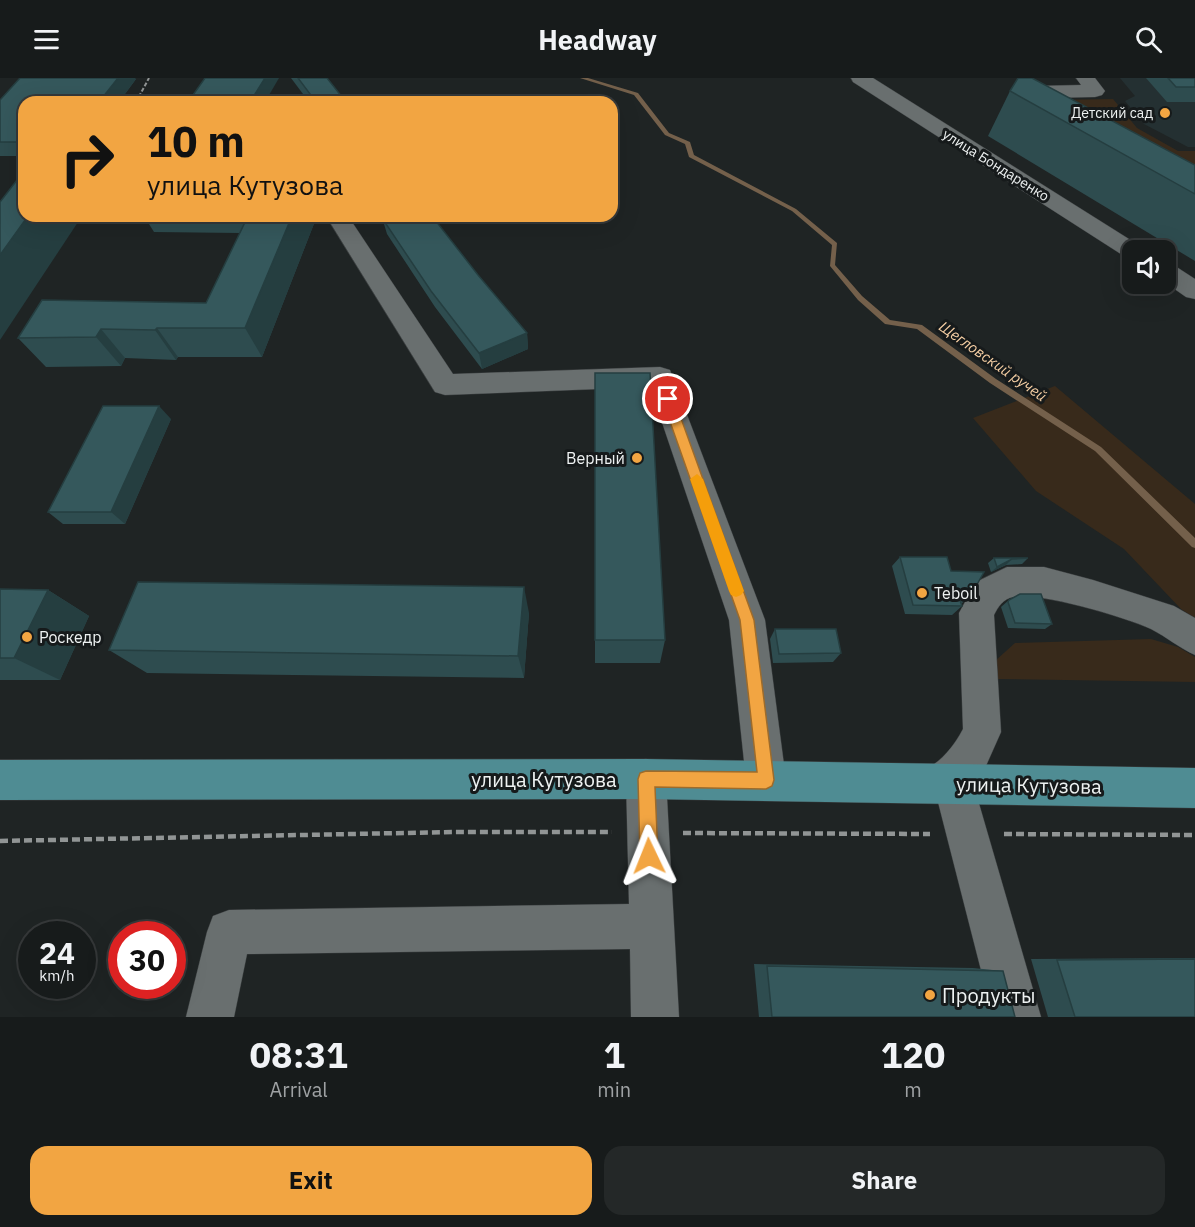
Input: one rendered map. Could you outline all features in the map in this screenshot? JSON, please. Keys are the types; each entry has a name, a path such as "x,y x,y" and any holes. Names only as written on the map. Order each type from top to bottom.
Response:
{"main road":[{"name":"улица Кутузова","path":"0,780 646,779 1195,788"}],"street":[{"path":"865,81 891,78"},
{"path":"1024,117 1004,106 1038,92 1095,91 1085,78"},
{"name":"улица Бондаренко","path":"865,81 1122,245"},
{"path":"341,222 445,385 660,377 747,620 766,780"},
{"path":"1176,279 1195,291"},
{"path":"1017,1017 966,834 946,783 971,754 982,732 976,613 988,593 1007,582 1044,582 1162,617 1195,638"},
{"path":"646,779 655,1017"},
{"path":"210,1017 229,932 652,926"}],"path":[{"path":"139,96 149,78"},
{"path":"0,841 441,832 1195,835"}],"shaded area":[{"name":"Детский сад","path":"1120,78 1195,78 1195,147 1188,147 1144,124 1125,101 1135,96"},
{"path":"1113,99 1137,128 1178,151 1195,151 1195,192 1052,100"},
{"path":"1055,386 1195,504 1195,618 1181,609 1124,549 1036,491 973,418"},
{"path":"1151,639 1178,647 1195,657 1195,682 994,679 995,661 1015,643"}],"building":[{"path":"20,78 118,78 104,96 18,96 18,142 0,142 0,100"},
{"path":"205,78 265,78 254,96 192,96"},
{"path":"298,78 327,78 341,96 312,96"},
{"path":"1018,78 1032,78 1195,165 1195,194 1010,91"},
{"path":"1168,78 1195,78 1195,87 1176,87"},
{"path":"18,179 18,222 24,222 0,255 0,202"},
{"path":"245,222 289,222 245,328 101,329 96,337 18,338 42,300 206,303"},
{"path":"385,222 437,222 527,333 479,353 431,291"},
{"path":"595,373 650,373 665,640 595,640"},
{"path":"103,406 159,406 111,512 48,512"},
{"path":"900,557 947,557 951,571 984,572 971,595 958,595 962,606 913,605"},
{"path":"994,558 1028,558 1012,559 997,567"},
{"path":"138,582 524,587 518,656 109,650"},
{"path":"0,589 48,590 14,658 0,658"},
{"path":"1020,594 1041,594 1052,624 1015,623 1008,602"},
{"path":"775,629 836,629 841,653 779,654"},
{"path":"1195,959 1195,1017 1075,1017 1057,960"},
{"path":"767,966 1003,971 1015,1017 772,1017"}],"waterway":[{"name":"Щегловский ручей","path":"583,78 636,94 667,134 688,143 691,156 794,210 835,244 832,265 860,298 888,322 919,327 993,381 1098,449 1195,544"}],"slow traffic":[{"path":"697,479 736,591"}],"place":[{"name":"Детский сад","path":"1165,113"},
{"name":"Верный","path":"637,458"},
{"name":"Teboil","path":"922,593"},
{"name":"Роскедр","path":"27,637"},
{"name":"Продукты","path":"930,995"}],"route":[{"path":"649,856 646,779 766,780 747,620 668,399"}]}
